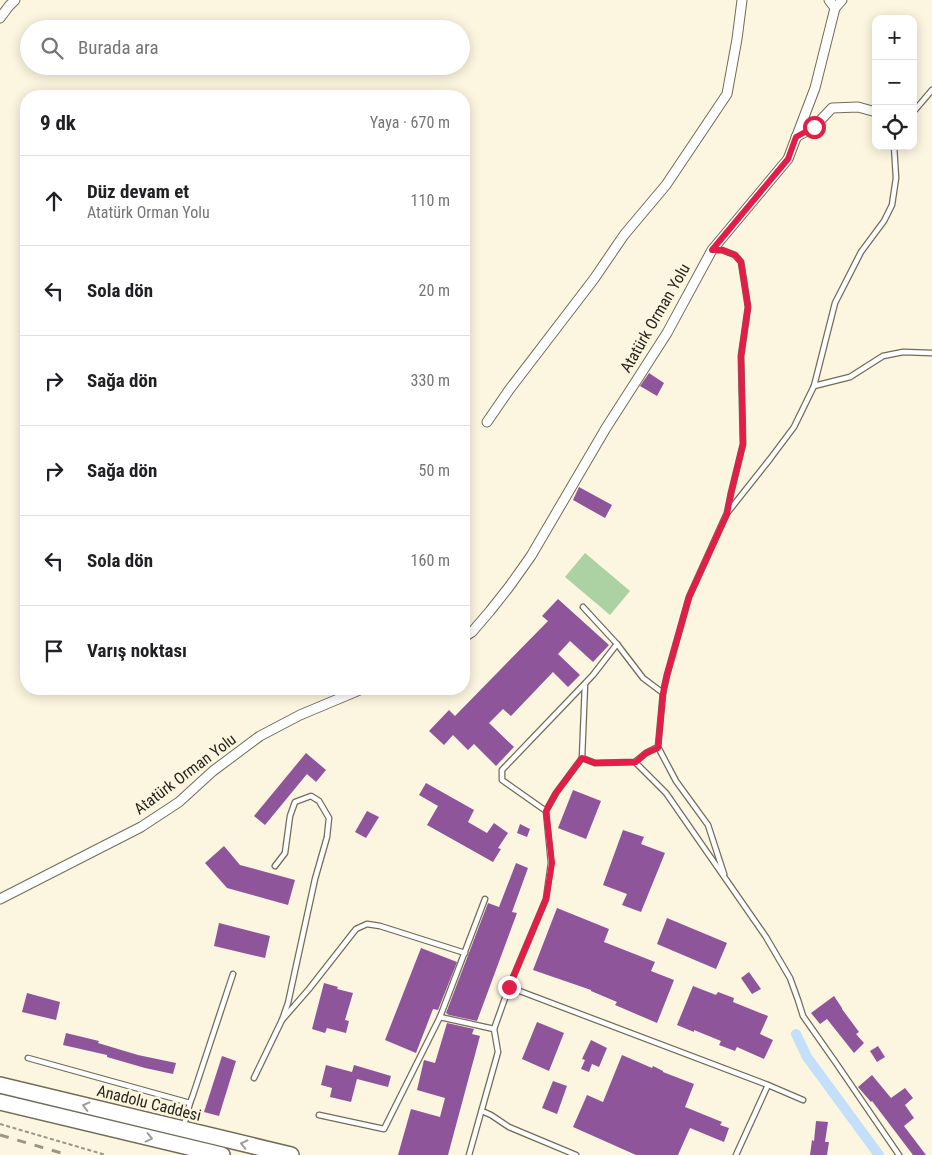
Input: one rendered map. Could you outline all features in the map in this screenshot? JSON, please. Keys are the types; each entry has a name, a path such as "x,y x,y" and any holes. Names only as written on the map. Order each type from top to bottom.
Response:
{"highway":[{"name":"Anadolu Caddesi","path":"0,1085 291,1155"},
{"name":"Anadolu Caddesi","path":"0,1102 222,1155"}],"street":[{"path":"0,18 15,0"},
{"path":"487,422 509,390 594,279 624,235 666,185 727,94 742,0"},
{"path":"829,0 835,8 842,0"},
{"name":"Atatürk Orman Yolu","path":"470,633 490,611 531,556 606,428 667,333 712,250 788,159 815,88 835,8"},
{"path":"796,137 814,127 832,108 858,107 872,111"},
{"name":"Atatürk Orman Yolu","path":"0,899 141,827 179,802 213,771 260,736 300,715 348,695"}],"lane":[{"path":"917,108 932,90"},
{"path":"726,879 708,825 676,781 658,748 663,693 667,675 689,597 727,514 794,427 814,386 835,303 861,252 884,221 892,205 896,178 894,150"},
{"path":"712,250 722,250 735,255 741,262 748,307 741,356 743,444 727,514"},
{"path":"814,386 850,378 883,356 903,352 932,353"},
{"path":"584,607 617,644 643,678 663,693"},
{"path":"546,811 502,780 502,770 593,676 617,644"},
{"path":"470,1155 498,1052 494,1029 509,987 546,899 552,863 546,811 556,793 582,758 585,684"},
{"path":"582,758 595,763 636,762 646,753 658,748"},
{"path":"636,762 666,793 766,937 790,978 803,1016 899,1155"},
{"path":"254,1078 282,1020 288,1003 315,879 328,837 329,818 319,802 311,796 294,802 290,816 285,853 275,866"},
{"path":"319,1115 384,1129 440,1017 485,899"},
{"path":"282,1020 356,929 367,924 380,926 465,953"},
{"path":"182,1129 233,974"},
{"path":"509,987 768,1084 803,1100"},
{"path":"440,1017 494,1029"},
{"path":"28,1058 190,1103"},
{"path":"736,1155 768,1084"},
{"path":"482,1112 491,1115 509,1127 576,1155"}],"path":[{"path":"0,1124 106,1155"}],"green space":[{"path":"585,553 630,591 610,615 565,577"}],"building":[{"path":"649,373 664,383 657,396 640,386"},
{"path":"579,487 612,505 605,518 573,500"},
{"path":"558,599 609,645 593,662 570,641 558,654 580,675 568,687 553,672 511,716 503,709 489,723 514,747 496,766 474,744 468,750 453,735 444,745 429,731 449,710 455,716 548,621 542,616"},
{"path":"306,753 326,770 316,782 307,774 265,825 254,816"},
{"path":"426,783 474,810 468,822 487,833 494,823 508,833 498,848 501,849 493,862 427,825 438,806 419,795"},
{"path":"573,790 601,801 586,839 558,828"},
{"path":"367,811 379,817 366,838 355,832"},
{"path":"520,824 530,829 527,837 517,833"},
{"path":"623,830 644,837 641,844 665,853 641,912 622,905 627,894 603,885"},
{"path":"224,846 240,865 295,880 288,905 227,888 205,863"},
{"path":"516,863 528,868 512,912 517,913 477,1021 449,1015 446,1013 488,903 499,907"},
{"path":"557,908 609,929 604,942 655,962 651,971 674,980 657,1023 615,1005 617,1002 591,990 533,970"},
{"path":"667,918 727,943 716,969 657,944"},
{"path":"219,923 270,936 265,958 214,946"},
{"path":"421,948 457,962 438,1010 433,1009 416,1053 385,1040"},
{"path":"749,972 761,989 752,994 741,978"},
{"path":"324,983 353,993 345,1020 349,1021 346,1033 327,1028 325,1033 312,1029"},
{"path":"693,986 716,995 718,992 734,998 733,1002 768,1016 760,1034 773,1040 764,1059 737,1047 735,1051 719,1045 721,1041 677,1025"},
{"path":"27,993 60,1002 56,1020 22,1012"},
{"path":"834,996 859,1032 856,1034 864,1043 854,1053 827,1019 820,1024 811,1013"},
{"path":"537,1022 564,1033 549,1071 522,1059"},
{"path":"447,1023 474,1029 472,1034 480,1036 448,1155 398,1155 411,1109 440,1117 445,1098 417,1090 424,1060 435,1063"},
{"path":"66,1033 99,1041 98,1043 138,1055 176,1063 173,1074 145,1068 107,1057 107,1055 63,1045"},
{"path":"591,1040 607,1048 599,1067 592,1064 589,1072 581,1069 585,1060 582,1059"},
{"path":"878,1046 885,1057 877,1062 870,1051"},
{"path":"622,1055 694,1084 685,1107 722,1122 720,1125 729,1128 724,1142 690,1128 678,1155 636,1155 573,1127 587,1095 603,1102"},
{"path":"222,1056 236,1061 219,1116 204,1112"},
{"path":"326,1065 352,1072 354,1065 391,1076 388,1087 357,1079 351,1102 330,1097 332,1088 321,1085"},
{"path":"872,1075 891,1098 905,1088 913,1098 905,1105 914,1118 904,1126 926,1155 913,1155 872,1101 858,1087"},
{"path":"553,1081 567,1086 557,1114 542,1108"},
{"path":"816,1121 828,1122 825,1142 829,1142 827,1155 810,1155 812,1140 814,1141"}],"waterway":[{"path":"796,1034 807,1057 879,1155"}],"railway":[{"path":"0,1135 68,1155"}],"route":[{"path":"509,987 546,899 552,863 546,811 556,793 582,758 595,763 636,762 646,753 658,748 663,693 667,675 689,597 727,514 743,444 741,356 748,307 741,262 735,255 722,250 712,250 788,159 796,137 814,127"}]}
